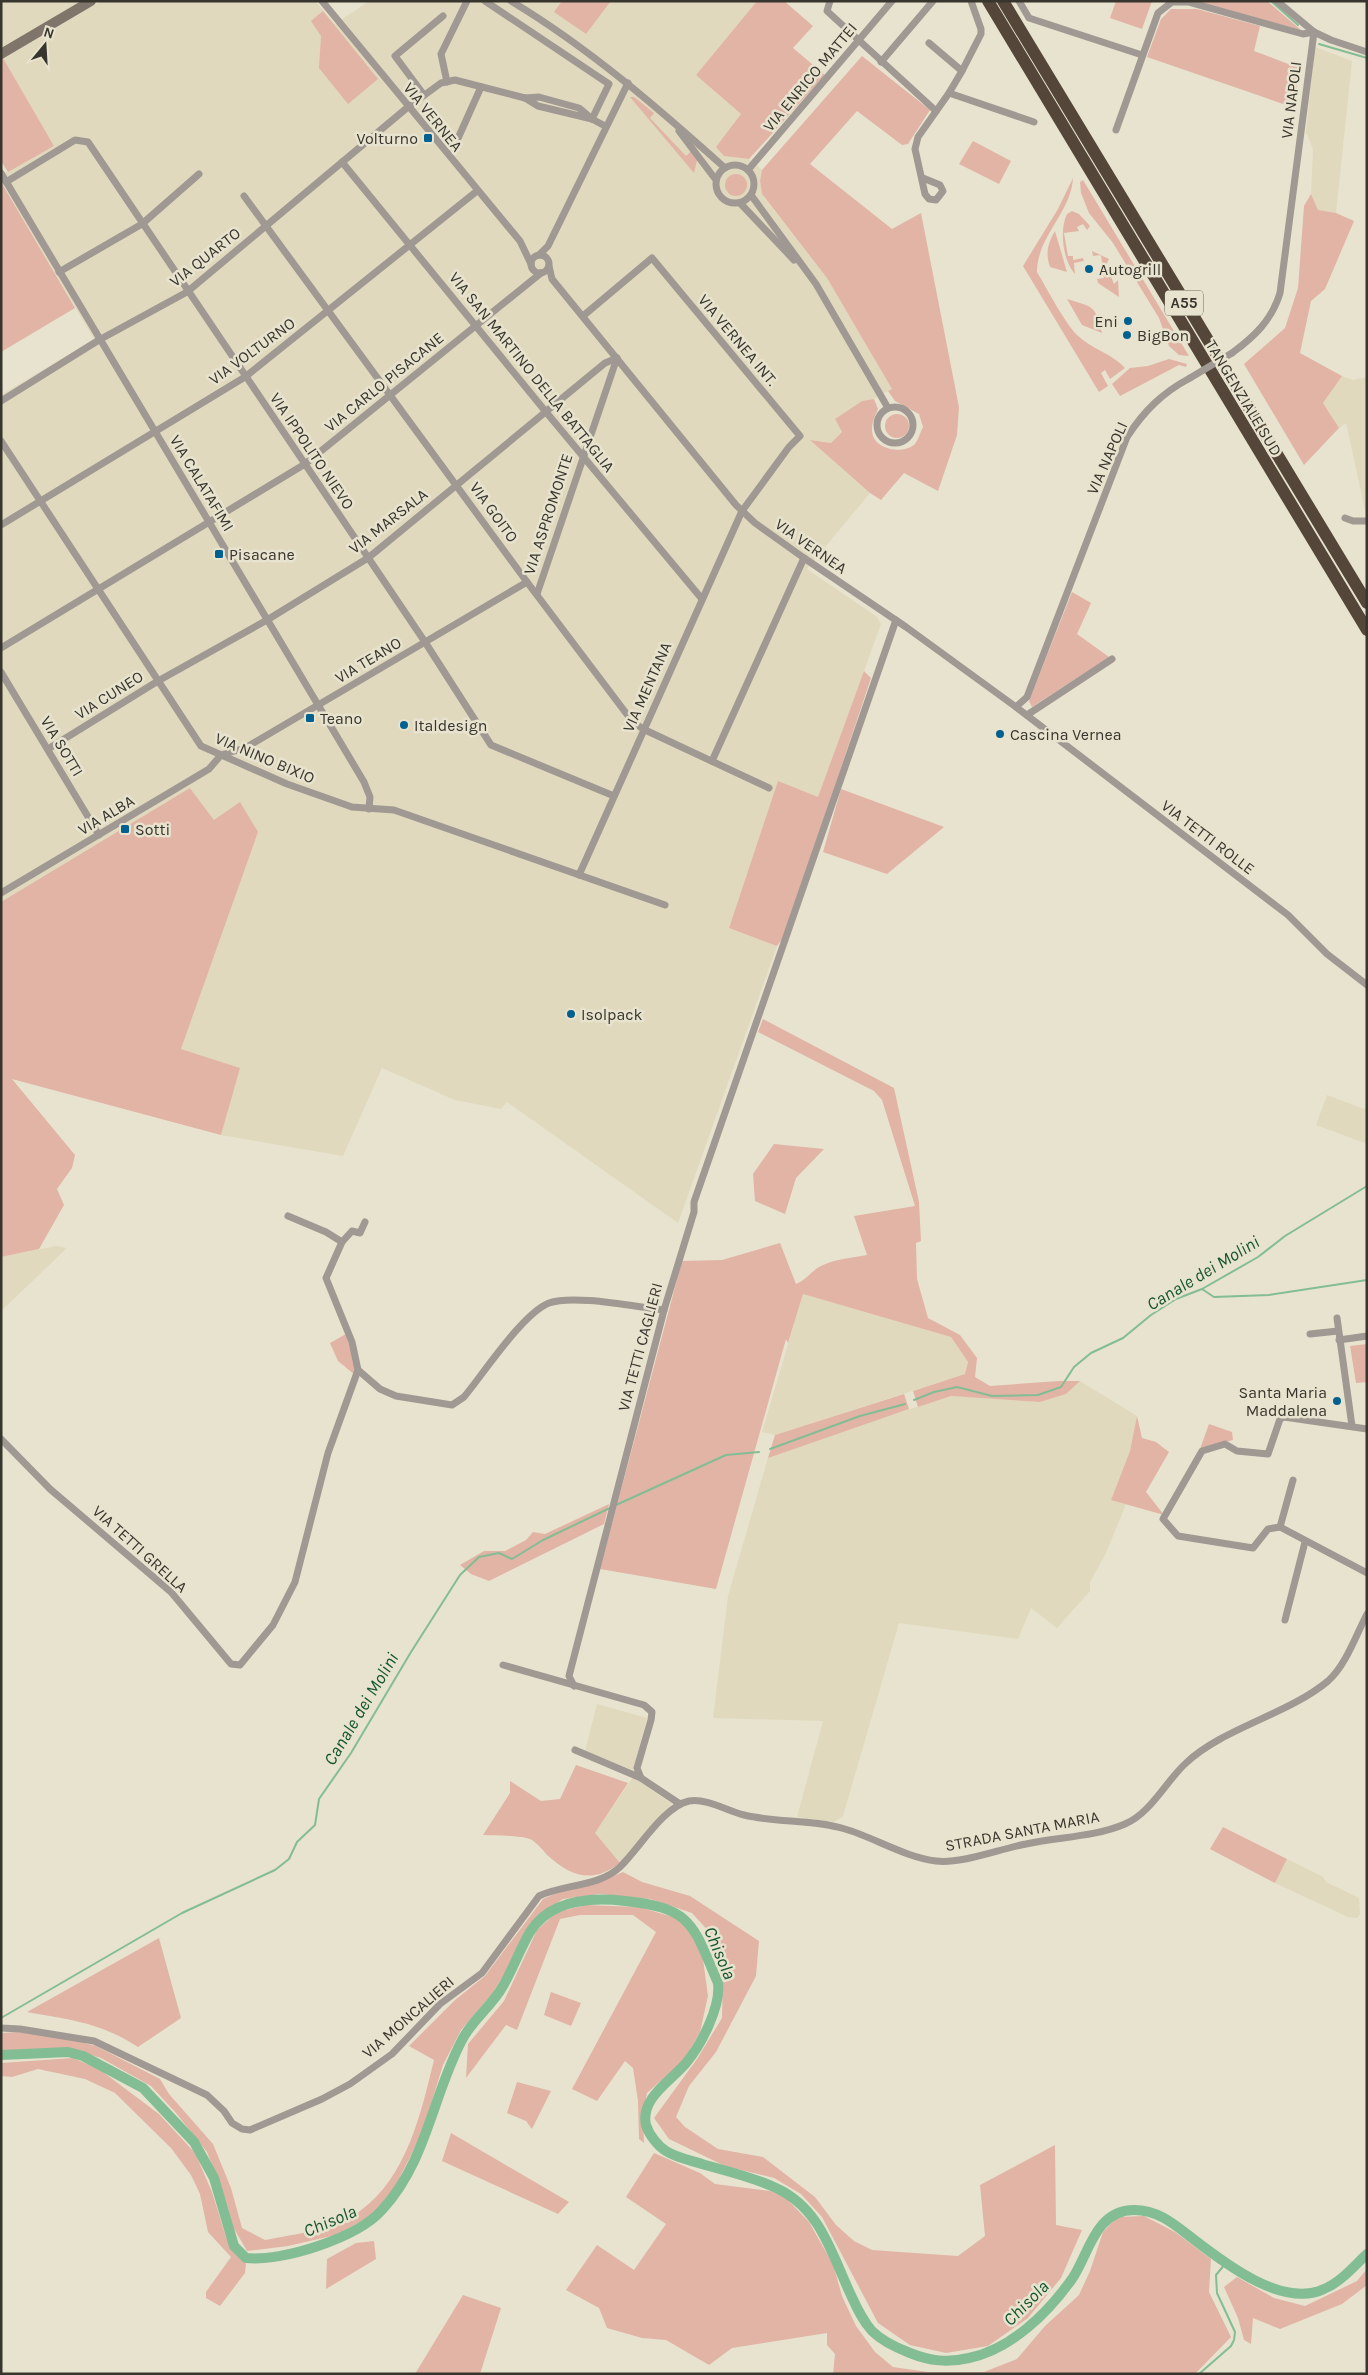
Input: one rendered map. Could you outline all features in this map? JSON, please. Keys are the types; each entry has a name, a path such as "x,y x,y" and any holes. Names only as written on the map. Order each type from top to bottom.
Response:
{"highway":[{"name":"TANGENZIALE SUD","path":"988,1 1367,630"},
{"name":"TANGENZIALE SUD","path":"1003,1 1367,604"}],"main road":[{"path":"1,54 91,1"}],"street":[{"name":"VIA VERNEA","path":"322,1 525,248"},
{"path":"467,1 441,54 447,82 455,80 525,98 538,106 592,119 605,126"},
{"path":"485,1 609,84 592,119"},
{"path":"511,1 579,46 628,83 724,168"},
{"path":"830,1 827,11 936,111"},
{"name":"VIA ENRICO MATTEI","path":"748,170 892,1"},
{"path":"882,62 933,1"},
{"path":"923,178 917,164 915,149 918,137 949,94 981,34 971,1"},
{"path":"1019,1 1029,18 1142,55"},
{"path":"1277,1 1314,32 1367,52"},
{"path":"1116,130 1158,13 1172,2 1188,2 1303,34 1314,32"},
{"path":"424,95 395,56 443,16"},
{"name":"VIA NAPOLI","path":"1016,707 1027,697 1127,437 1152,404 1166,392 1232,353 1253,337 1276,306 1280,293 1314,32"},
{"path":"929,43 962,71"},
{"name":"VIA QUARTO","path":"1,402 99,340 187,292 408,107 441,83 447,82"},
{"path":"537,270 539,255 548,246 605,126 628,83"},
{"path":"455,145 480,87"},
{"path":"949,94 1034,122"},
{"path":"668,117 716,180"},
{"name":"VIA IPPOLITO NIEVO","path":"6,182 75,140 88,142 187,292 425,642 491,745 614,796"},
{"name":"VIA SAN MARTINO DELLA BATTAGLIA","path":"342,162 475,326 702,599"},
{"path":"736,165 748,170 754,182 750,195 740,202 731,203 721,197 716,188 716,180 724,168 736,165"},
{"name":"VIA CALATAFIMI","path":"1,173 369,792 369,809"},
{"path":"59,272 142,224 199,174"},
{"name":"VIA VOLTURNO","path":"1,525 246,377 477,191"},
{"path":"750,195 816,284 888,408"},
{"name":"VIA GOITO","path":"244,196 527,582 632,721 643,729 769,788"},
{"path":"740,202 816,284"},
{"path":"548,246 548,262 552,279"},
{"path":"525,248 548,262"},
{"path":"525,248 537,270 552,279"},
{"name":"VIA VERNEA INT.","path":"583,316 652,258 800,436 789,446 742,511"},
{"path":"537,270 548,262"},
{"name":"VIA CARLO PISACANE","path":"1,648 208,520 305,464 530,281 537,270"},
{"name":"VIA VERNEA","path":"552,279 742,511 804,558 896,620 1027,716"},
{"name":"VIA MARSALA","path":"158,681 267,620 368,558 598,369 617,358"},
{"name":"VIA ASPROMONTE","path":"537,594 608,377 617,358"},
{"path":"598,369 608,377"},
{"path":"897,407 905,410 912,419 912,430 909,436 900,442 888,441 878,431 880,415 888,408 897,407"},
{"name":"VIA NINO BIXIO","path":"1,441 96,589 201,746 287,784 352,807 394,810 665,906"},
{"name":"VIA MENTANA","path":"580,875 643,729 742,511"},
{"path":"1345,518 1353,521 1367,521"},
{"path":"712,761 804,558"},
{"name":"VIA TEANO","path":"221,755 246,748 527,582"},
{"name":"VIA TETTI CAGLIERI","path":"574,1686 569,1676 664,1310 694,1212 694,1202 759,1020 896,620"},
{"path":"1027,716 1112,659"},
{"name":"VIA SOTTI","path":"1,672 99,835"},
{"name":"VIA CUNEO","path":"48,749 158,681"},
{"name":"VIA TETTI ROLLE","path":"1027,716 1288,915 1327,954 1367,985"},
{"name":"VIA ALBA","path":"1,893 209,769 221,755"},
{"path":"288,1216 326,1232 342,1242"},
{"path":"365,1222 360,1233 352,1231 342,1242 326,1278 352,1342 358,1370 380,1389 396,1396 452,1405 464,1397 536,1310 550,1303 574,1300 664,1310"},
{"path":"1337,1318 1352,1426"},
{"path":"1310,1334 1338,1331"},
{"path":"1339,1340 1367,1336"},
{"name":"VIA TETTI GRELLA","path":"1,1439 50,1489 171,1592 231,1664 237,1666 243,1663 273,1625 296,1582 328,1453 358,1370"},
{"path":"1367,1429 1284,1417 1280,1419 1268,1454 1237,1451 1225,1444 1202,1451 1163,1519 1178,1536 1253,1548 1268,1529 1280,1527 1305,1542 1367,1573"},
{"path":"1280,1527 1293,1480"},
{"path":"1285,1620 1305,1542"},
{"name":"STRADA SANTA MARIA","path":"680,1804 700,1801 745,1816 844,1828 935,1861 952,1860 1029,1843 1109,1829 1126,1824 1138,1816 1187,1762 1206,1749 1309,1693 1329,1680 1344,1657 1367,1614"},
{"path":"502,1665 644,1705 652,1712 637,1768 641,1778"},
{"path":"575,1750 641,1778 680,1804"},
{"name":"VIA MONCALIERI","path":"1,2028 94,2041 207,2095 224,2111 232,2123 242,2129 250,2130 350,2084 392,2054 440,2004 482,1973 539,1896 552,1890 608,1875 619,1868 664,1818 680,1804"}],"shaded area":[{"path":"2,1 87,1 1,51"},
{"path":"101,1 315,1 335,24 369,1 562,1 555,12 586,34 611,1 757,1 696,75 741,114 724,156 749,159 762,170 760,181 762,195 827,278 892,389 874,399 862,401 835,419 842,432 831,443 811,440 870,493 807,569 877,617 881,624 818,798 778,782 729,928 777,946 678,1223 507,1102 501,1109 455,1100 382,1068 343,1156 221,1135 239,1068 181,1049 258,832 214,820 191,789 1,902 1,395 94,339 1,182 1,175 54,146 3,58"},
{"path":"562,1 611,1 586,34 554,12"},
{"path":"757,1 784,1 813,26 793,48 825,75 749,159 724,156 716,147 741,114 696,75"},
{"path":"1116,1 1152,1 1142,29 1110,18"},
{"path":"1193,1 1267,1 1301,30"},
{"path":"1171,9 1197,9 1260,26 1254,51 1299,68 1295,108 1147,57 1161,19"},
{"path":"323,11 378,79 348,104 319,68 321,36 311,21"},
{"path":"1315,47 1352,61 1336,213 1318,210 1311,194 1313,149 1306,132"},
{"path":"862,56 930,110 908,144 902,145 857,111 810,164 892,229 921,213 959,407 957,435 938,491 904,473 881,500 870,493 810,440 831,443 842,432 835,419 862,401 874,399 878,409 872,425 873,436 876,441 880,445 891,449 909,448 917,441 923,427 919,414 895,401 888,391 892,389 827,278 762,194 760,181 762,170"},
{"path":"3,58 54,146 8,172 1,161 1,59"},
{"path":"630,97 634,97 654,113 650,118 686,156 691,151 697,160 694,173"},
{"path":"973,141 1011,161 999,184 959,164"},
{"path":"736,174 744,177 747,185 744,193 736,196 728,193 725,185 728,177"},
{"path":"1073,178 1067,202 1042,247 1038,259 1037,272 1072,330 1083,340 1125,368 1110,379 1105,370 1101,373 1108,386 1099,392 1023,266 1058,209"},
{"path":"1083,180 1189,356 1179,355 1169,346 1159,318 1113,243 1089,213 1081,193 1080,182"},
{"path":"1,182 75,308 1,352"},
{"path":"1311,194 1318,210 1336,213 1354,221 1325,289 1311,301 1300,353 1342,376 1323,403 1339,428 1304,465 1244,364 1285,328 1298,288 1304,206"},
{"path":"1072,211 1079,214 1090,226 1087,230 1083,224 1077,227 1079,231 1064,233 1068,256 1073,256 1073,260 1083,258 1084,261 1074,263 1075,274 1065,254 1063,237 1063,228 1067,214"},
{"path":"1055,231 1067,272 1050,267 1048,262 1048,248"},
{"path":"1092,251 1101,255 1093,256"},
{"path":"1101,255 1109,259 1106,265 1114,284 1118,280 1119,297 1098,283 1097,279 1104,278"},
{"path":"1067,299 1092,308 1102,333 1082,325"},
{"path":"1169,359 1187,364 1186,367 1179,365 1120,396 1112,384 1130,368 1148,366"},
{"path":"1342,376 1353,380 1367,377 1367,519 1346,423 1339,428 1323,403"},
{"path":"897,414 906,417 909,426 906,435 897,438 888,435 885,426 888,417"},
{"path":"1072,592 1091,603 1077,634 1109,657 1032,707 1029,701"},
{"path":"864,671 871,678 785,935 777,946 729,928 778,781 818,797"},
{"path":"190,788 214,820 240,802 258,832 181,1049 240,1068 221,1135 12,1079 75,1155 72,1168 57,1189 64,1205 39,1249 1,1257 1,902"},
{"path":"841,789 944,827 887,874 823,852"},
{"path":"763,1019 894,1088 919,1202 921,1241 916,1243 917,1279 928,1318 960,1335 977,1358 975,1377 990,1386 1080,1381 1066,1394 1040,1402 951,1396 918,1407 913,1391 965,1374 968,1362 951,1337 803,1294 788,1343 786,1339 716,1589 600,1569 682,1261 722,1260 780,1243 796,1284 826,1264 837,1260 867,1255 854,1216 915,1206 882,1100 874,1091 758,1032"},
{"path":"1327,1095 1364,1109 1367,1106 1367,1144 1316,1125"},
{"path":"774,1144 824,1149 796,1178 785,1214 755,1201 753,1174"},
{"path":"56,1246 67,1248 1,1311 1,1257"},
{"path":"803,1294 951,1337 968,1362 965,1374 775,1435 762,1432"},
{"path":"346,1334 355,1366 355,1375 338,1361 330,1343"},
{"path":"1367,1344 1367,1382 1356,1383 1350,1346"},
{"path":"1080,1381 1137,1416 1130,1451 1111,1500 1126,1504 1106,1553 1090,1582 1090,1591 1057,1628 1031,1608 1018,1639 899,1623 843,1816 834,1822 797,1817 823,1721 713,1718 728,1596 768,1458 848,1429 951,1396 1040,1402 1066,1394"},
{"path":"904,1394 909,1409 768,1458 775,1435"},
{"path":"1137,1416 1142,1438 1156,1442 1169,1452 1146,1492 1164,1515 1111,1500 1130,1451"},
{"path":"1209,1424 1232,1432 1233,1440 1200,1449"},
{"path":"609,1504 604,1524 489,1581 471,1574 460,1565 484,1551 505,1551 526,1540 533,1532 545,1534"},
{"path":"597,1704 647,1718 633,1770 585,1751"},
{"path":"576,1765 628,1783 595,1833 620,1863 600,1874 582,1875 574,1873 556,1863 530,1839 514,1836 483,1835 510,1793 510,1781 541,1801 560,1799"},
{"path":"633,1777 672,1804 620,1863 595,1833"},
{"path":"1223,1827 1287,1859 1275,1883 1210,1849"},
{"path":"1287,1859 1323,1877 1326,1882 1359,1898 1360,1914 1357,1918 1348,1917 1275,1883"},
{"path":"623,1872 642,1882 690,1896 759,1941 756,1976 716,2052 689,2086 676,2117 685,2127 718,2149 763,2157 815,2197 836,2225 854,2241 872,2250 958,2256 985,2236 980,2185 1055,2145 1056,2225 1082,2230 1061,2278 1028,2318 988,2346 946,2353 910,2345 878,2323 822,2217 801,2194 774,2178 725,2166 669,2139 654,2118 697,2059 722,2018 723,1973 712,1935 692,1913 650,1899 600,1894 563,1899 538,1915 524,1934 508,1968 492,1994 461,2030 443,2065 421,2136 393,2190 372,2215 336,2235 288,2246 247,2251 233,2227 227,2204 207,2152 176,2113 151,2086 101,2058 67,2048 1,2051 1,2033 18,2032 70,2039 96,2046 160,2079 169,2094 213,2144 231,2188 242,2228 265,2240 326,2227 360,2211 376,2197 390,2181 410,2143 424,2101 434,2060 409,2046 455,2000 485,1976 543,1899 562,1891 593,1885"},
{"path":"586,1905 639,1907 683,1920 702,1952 708,1996 700,2032 684,2060 647,2093 643,2112 644,2143 639,2139 638,2101 633,2068 625,2061 597,2101 572,2089 656,1932 633,1915 580,1915 560,1919 517,2030 506,2025 466,2078 468,2044 504,2001 537,1930 557,1912"},
{"path":"159,1938 181,2018 138,2047 97,2027 27,2012"},
{"path":"551,1992 581,2003 571,2026 544,2015"},
{"path":"73,2058 99,2069 159,2114 195,2153 212,2192 226,2237 246,2264 245,2273 220,2306 206,2298 206,2292 231,2257 208,2232 200,2194 191,2175 171,2148 115,2093 85,2079 38,2069 12,2077 1,2076 1,2063"},
{"path":"517,2082 551,2091 532,2129 526,2121 507,2113"},
{"path":"451,2133 569,2202 558,2214 442,2161"},
{"path":"654,2153 700,2173 715,2184 770,2191 785,2197 809,2222 833,2264 842,2296 856,2326 875,2352 893,2367 928,2372 984,2372 1017,2359 1045,2326 1079,2295 1090,2271 1103,2232 1117,2217 1144,2216 1175,2232 1211,2259 1209,2292 1231,2337 1195,2374 833,2374 835,2354 827,2345 827,2333 732,2348 709,2365 666,2340 642,2338 607,2328 599,2308 566,2290 597,2245 634,2270 666,2224 626,2197"},
{"path":"374,2241 376,2259 326,2289 327,2259 356,2243"},
{"path":"1367,2269 1367,2285 1342,2304 1280,2329 1253,2318 1251,2344 1244,2340 1238,2318 1224,2287 1237,2277 1274,2298 1305,2306 1357,2281"},
{"path":"463,2295 501,2308 480,2374 415,2374"}],"waterway":[{"path":"1271,1 1298,25"},
{"path":"1319,44 1367,58"},
{"name":"Canale dei Molini","path":"914,1400 934,1392 957,1387 992,1396 1038,1395 1061,1387 1074,1367 1091,1353 1123,1338 1151,1315 1176,1299 1202,1289 1258,1257 1285,1236 1367,1186"},
{"path":"1202,1289 1214,1297 1269,1295 1367,1280"},
{"name":"Canale dei Molini","path":"770,1449 860,1416 905,1404"},
{"name":"Canale dei Molini","path":"616,1505 726,1455 759,1452"},
{"name":"Canale dei Molini","path":"1,2018 182,1913 275,1870 289,1859 297,1842 315,1825 319,1799 351,1753 411,1652 460,1575 479,1557 499,1553 512,1559 543,1540 610,1508"},
{"name":"Chisola","path":"1,2055 68,2052 83,2056 143,2088 194,2142 214,2178 234,2246 246,2258 279,2256 298,2252 337,2239 355,2230 382,2210 397,2191 419,2150 443,2084 462,2040 507,1979 526,1939 538,1921 548,1913 572,1903 612,1900 648,1904 678,1915 688,1923 703,1947 718,1983 716,2003 704,2036 686,2063 658,2091 648,2106 645,2115 649,2133 660,2146 670,2153 767,2184 791,2197 803,2207 814,2219 830,2247 865,2322 876,2335 895,2346 925,2358 946,2361 969,2358 999,2347 1027,2328 1051,2305 1072,2279 1102,2225 1110,2217 1121,2212 1134,2210 1151,2212 1158,2215 1237,2270 1272,2288 1290,2293 1308,2294 1330,2286 1367,2254"},
{"path":"1199,2374 1231,2346 1234,2340 1235,2332 1217,2293 1216,2275 1225,2264"}],"place":[{"name":"Volturno","path":"428,138"},
{"name":"Autogrill","path":"1089,269"},
{"name":"Eni","path":"1128,321"},
{"name":"BigBon","path":"1127,335"},
{"name":"Pisacane","path":"219,554"},
{"name":"Teano","path":"310,718"},
{"name":"Italdesign","path":"404,725"},
{"name":"Cascina Vernea","path":"1000,734"},
{"name":"Sotti","path":"125,829"},
{"name":"Isolpack","path":"571,1014"},
{"name":"Santa Maria Maddalena","path":"1337,1401"}]}
